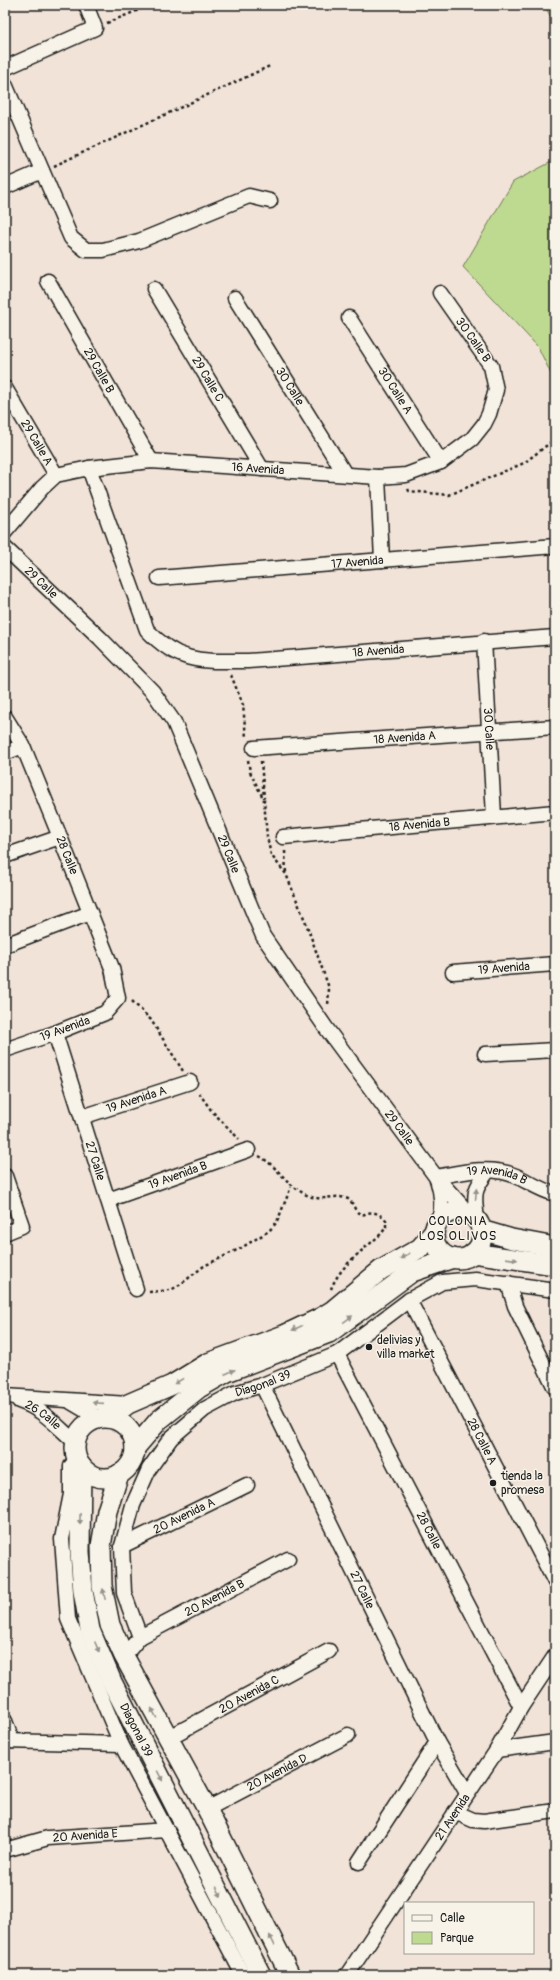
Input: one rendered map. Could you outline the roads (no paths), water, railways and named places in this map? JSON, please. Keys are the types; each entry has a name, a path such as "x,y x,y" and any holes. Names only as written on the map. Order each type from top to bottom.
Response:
{"street":[{"path":"5,68 95,28 86,5"},
{"path":"5,84 70,238 86,250 103,250 139,241 249,196 270,201"},
{"path":"5,187 42,172"},
{"name":"29 Calle B","path":"48,281 151,461"},
{"name":"29 Calle C","path":"154,289 262,469"},
{"name":"30 Calle B","path":"440,293 491,366 496,390"},
{"name":"30 Calle","path":"235,298 345,474"},
{"name":"30 Calle A","path":"349,318 442,462"},
{"name":"29 Calle A","path":"5,388 56,475"},
{"name":"16 Avenida","path":"56,475 89,468 151,461 378,477 406,475 442,462 465,445 478,432 489,414 496,390"},
{"name":"18 Avenida","path":"89,468 147,630 159,642 179,655 202,661 248,661 484,641 555,637"},
{"path":"5,532 42,488 56,475"},
{"path":"378,477 382,560"},
{"name":"17 Avenida","path":"159,578 555,546"},
{"name":"29 Calle","path":"5,548 100,638 153,692 174,722 263,936 326,1028 436,1177 476,1222"},
{"name":"30 Calle","path":"484,641 494,816"},
{"name":"28 Calle","path":"5,717 23,746 60,837 112,968 118,998"},
{"name":"18 Avenida A","path":"257,747 555,726"},
{"path":"5,753 23,746"},
{"name":"18 Avenida B","path":"283,837 494,816 555,812"},
{"path":"5,856 60,837"},
{"path":"5,945 90,913"},
{"name":"19 Avenida","path":"453,972 555,964"},
{"name":"19 Avenida","path":"5,1050 55,1033 105,1013 118,998"},
{"name":"27 Calle","path":"55,1033 136,1289"},
{"path":"485,1054 555,1050"},
{"name":"19 Avenida A","path":"82,1117 190,1082"},
{"name":"19 Avenida B","path":"108,1200 248,1150"},
{"name":"19 Avenida B","path":"436,1177 476,1171 506,1173 540,1189 555,1194"},
{"path":"474,1254 481,1243 476,1222 475,1190 481,1179 488,1171"},
{"path":"5,1176 22,1226 5,1233"},
{"name":"29 Calle","path":"436,1177 440,1189 442,1209 437,1227"},
{"path":"243,1975 121,1744 68,1619 62,1540 71,1494 70,1470 78,1456 83,1427 104,1418 128,1404 172,1385 208,1363 284,1335 320,1318 333,1310 381,1270 420,1248 444,1216 457,1212 512,1239 555,1247"},
{"path":"437,1227 435,1241 438,1249 444,1255 453,1258 460,1259 474,1254 555,1265"},
{"name":"Diagonal 39","path":"135,1448 159,1420 200,1388 227,1372 329,1333 412,1272 453,1258"},
{"name":"Diagonal 39","path":"140,1637 124,1593 122,1546 133,1505 149,1468 171,1438 205,1409 236,1393 262,1385 337,1354 409,1300 442,1282 475,1279 555,1290"},
{"path":"508,1283 515,1306 555,1388"},
{"name":"28 Calle A","path":"409,1300 555,1582"},
{"name":"28 Calle","path":"337,1354 520,1707"},
{"name":"27 Calle","path":"262,1385 436,1742 467,1793"},
{"name":"26 Calle","path":"5,1396 128,1404"},
{"name":"26 Calle","path":"5,1396 32,1405 54,1423 78,1456"},
{"name":"26 Calle","path":"69,1401 104,1418"},
{"path":"78,1456 89,1473 99,1477 109,1477 119,1474 127,1468 133,1459 135,1448 133,1437 128,1428 119,1421 104,1418"},
{"name":"Diagonal 39","path":"78,1456 80,1552 83,1591 90,1630 112,1682 260,1975"},
{"name":"Diagonal 39","path":"119,1474 107,1511 100,1546 102,1586 110,1625 124,1656 207,1809 290,1975"},
{"name":"20 Avenida A","path":"122,1546 246,1485"},
{"name":"20 Avenida B","path":"140,1637 288,1559"},
{"path":"124,1656 140,1637"},
{"name":"20 Avenida C","path":"168,1738 329,1651"},
{"name":"21 Avenida","path":"348,1975 467,1793 497,1750 520,1707 555,1656"},
{"path":"5,1721 8,1741 121,1744"},
{"name":"20 Avenida D","path":"207,1809 348,1735"},
{"path":"358,1862 436,1742"},
{"path":"497,1750 555,1742"},
{"path":"455,1812 473,1820 484,1821 555,1811"},
{"name":"20 Avenida E","path":"5,1850 48,1838 167,1830"}],"place":[{"name":"delivias y villa market","path":"369,1347"},
{"name":"tienda la promesa","path":"493,1483"}],"district":[{"name":"COLONIA LOS OLIVOS","path":"458,1228"}]}
